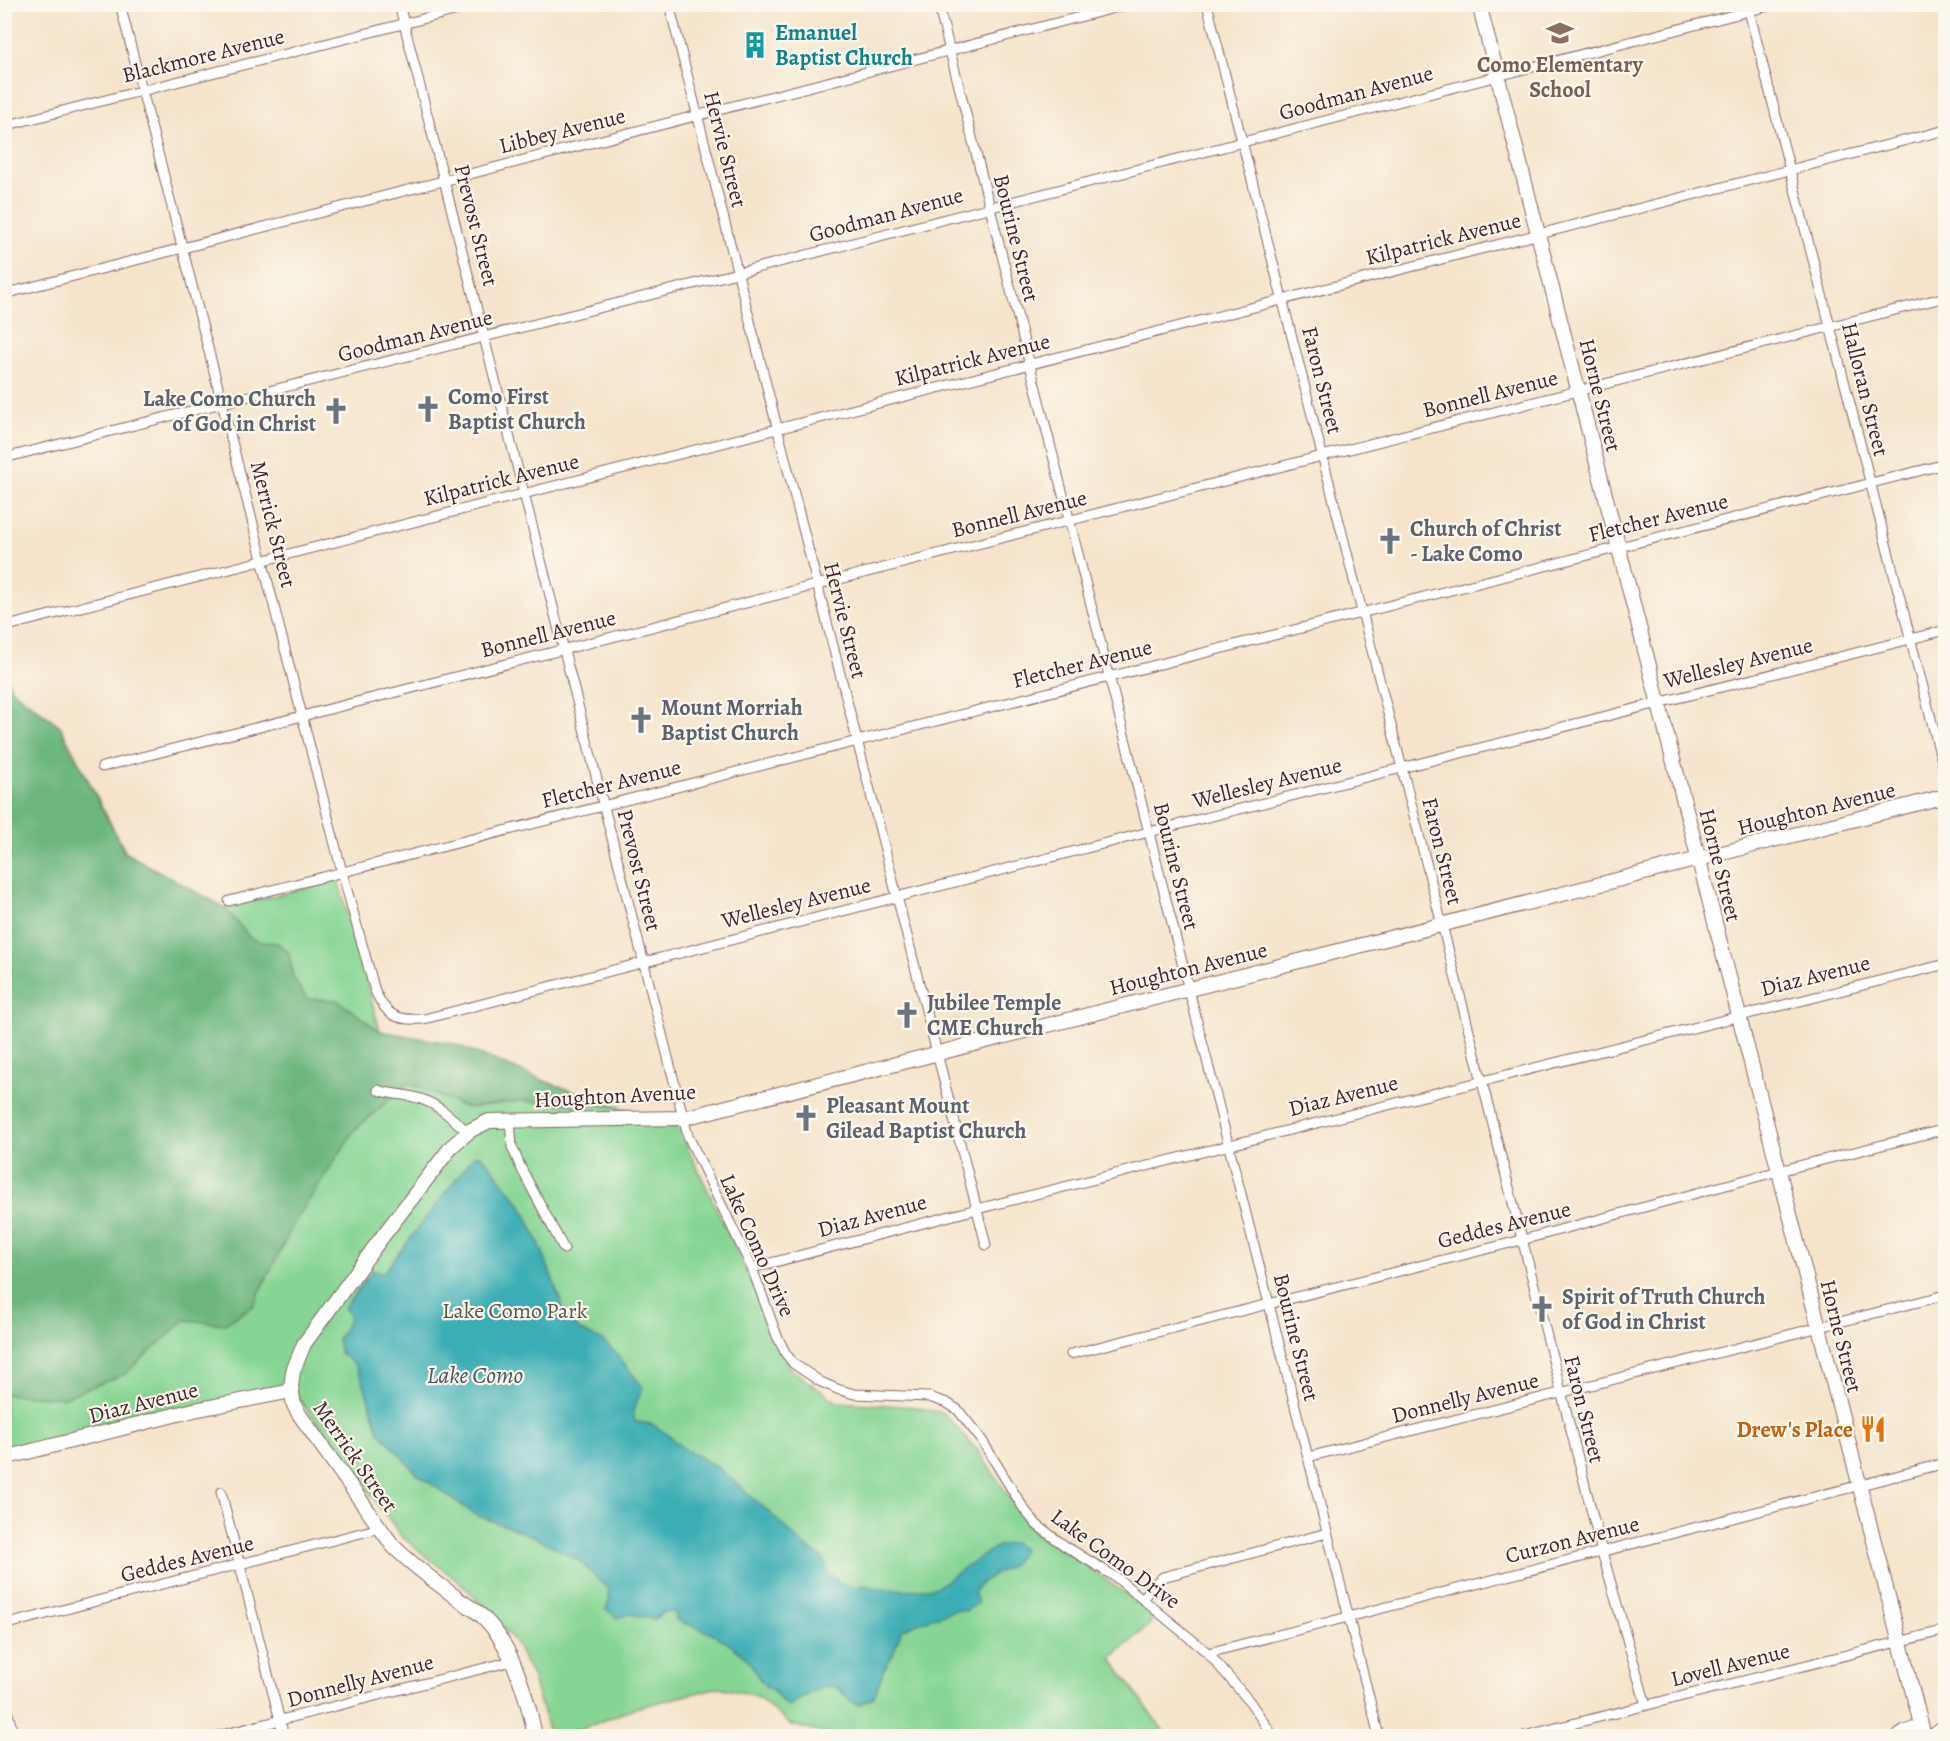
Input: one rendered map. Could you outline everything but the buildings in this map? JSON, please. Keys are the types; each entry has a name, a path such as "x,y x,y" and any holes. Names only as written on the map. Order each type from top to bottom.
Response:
{"main road":[{"path":"1926,1734 1946,1726"}],"street":[{"name":"Merrick Street","path":"120,4 342,872 375,991 382,1006 390,1013"},
{"name":"Prevost Street","path":"399,4 684,1118"},
{"name":"Blackmore Avenue","path":"4,126 481,4"},
{"name":"Hervie Street","path":"669,4 987,1245"},
{"name":"Bourine Street","path":"938,4 1379,1737"},
{"name":"Libbey Avenue","path":"4,294 1130,4"},
{"name":"Faron Street","path":"1207,4 1602,1552 1646,1705"},
{"name":"Horne Street","path":"1479,4 1898,1642 1926,1734"},
{"name":"Goodman Avenue","path":"4,458 737,273 1776,4"},
{"name":"Halloran Street","path":"1749,11 1946,777"},
{"name":"Kilpatrick Avenue","path":"6,624 262,561 1946,130"},
{"name":"Bonnell Avenue","path":"102,767 1946,297"},
{"name":"Fletcher Avenue","path":"228,901 1946,464"},
{"name":"Wellesley Avenue","path":"390,1013 408,1020 424,1019 897,896 1946,630"},
{"name":"Houghton Avenue","path":"446,1154 469,1132 489,1121 684,1118 1946,796"},
{"name":"Diaz Avenue","path":"752,1268 1946,964"},
{"path":"378,1090 390,1095 419,1098 436,1106 469,1132"},
{"name":"Lake Como Drive","path":"684,1118 688,1136 752,1268 777,1336 794,1364 821,1382 854,1394 929,1397 952,1406 981,1439 1024,1509 1037,1525 1065,1546 1117,1578 1208,1653 1250,1702 1273,1737"},
{"path":"510,1121 513,1147 521,1168 564,1249"},
{"name":"Geddes Avenue","path":"1071,1354 1946,1130"},
{"name":"Merrick Street","path":"446,1154 304,1344 293,1371 294,1405 393,1546 407,1560 484,1618 499,1637 512,1661 527,1702 535,1737"},
{"name":"Donnelly Avenue","path":"1308,1457 1946,1295"},
{"name":"Diaz Avenue","path":"4,1458 194,1410 292,1391"},
{"name":"Curzon Avenue","path":"1208,1653 1946,1464"},
{"path":"221,1492 284,1737"},
{"name":"Geddes Avenue","path":"4,1625 380,1528"},
{"path":"1143,1599 1152,1586 1163,1577 1328,1533"},
{"name":"Lovell Avenue","path":"1524,1737 1946,1630"},
{"name":"Donnelly Avenue","path":"218,1737 512,1661"},
{"path":"4,1700 14,1737"},
{"path":"1900,1737 1905,1732 1926,1734"}],"green space":[{"path":"4,667 11,689 60,726 125,853 225,908 249,937 260,942 278,943 289,953 293,977 307,999 337,1000 380,1031 454,1044 547,1082 620,1107 521,1101 467,1108 408,1083 354,1131 294,1223 253,1306 225,1324 185,1320 125,1374 63,1398 5,1394"},
{"name":"Lake Como Park","path":"4,684 60,726 126,853 225,908 338,880 380,1031 454,1044 547,1082 678,1127 789,1368 837,1402 916,1407 943,1413 978,1451 1033,1532 1069,1554 1155,1615 1148,1626 1111,1658 1167,1736 834,1736 789,1724 757,1696 719,1687 635,1708 564,1736 550,1736 532,1676 514,1640 465,1587 402,1537 332,1441 292,1391 5,1453"}],"water":[{"name":"Lake Como","path":"480,1155 522,1206 540,1245 566,1316 581,1331 603,1341 615,1352 643,1387 633,1411 635,1422 652,1424 688,1451 716,1466 803,1545 823,1558 827,1571 839,1583 856,1587 864,1585 909,1590 937,1587 998,1546 1013,1543 1023,1549 1011,1566 982,1582 974,1592 978,1603 966,1611 956,1610 902,1630 874,1697 858,1705 840,1690 828,1686 814,1690 789,1706 782,1702 773,1690 764,1685 740,1652 723,1640 706,1631 677,1621 674,1612 664,1612 654,1619 630,1614 617,1618 606,1609 609,1600 608,1589 578,1560 533,1536 476,1515 417,1474 379,1431 361,1376 354,1364 340,1353 337,1340 349,1320 344,1308 373,1270 379,1273 385,1271 474,1156"}],"place":[{"name":"Como Elementary School","path":"1560,33"},
{"name":"Emanuel Baptist Church","path":"755,45"},
{"name":"Como First Baptist Church","path":"428,409"},
{"name":"Lake Como Church of God in Christ","path":"336,411"},
{"name":"Church of Christ - Lake Como","path":"1390,541"},
{"name":"Mount Morriah Baptist Church","path":"641,720"},
{"name":"Jubilee Temple CME Church","path":"907,1015"},
{"name":"Pleasant Mount Gilead Baptist Church","path":"806,1118"},
{"name":"Spirit of Truth Church of God in Christ","path":"1542,1309"},
{"name":"Drew's Place","path":"1873,1429"}]}
